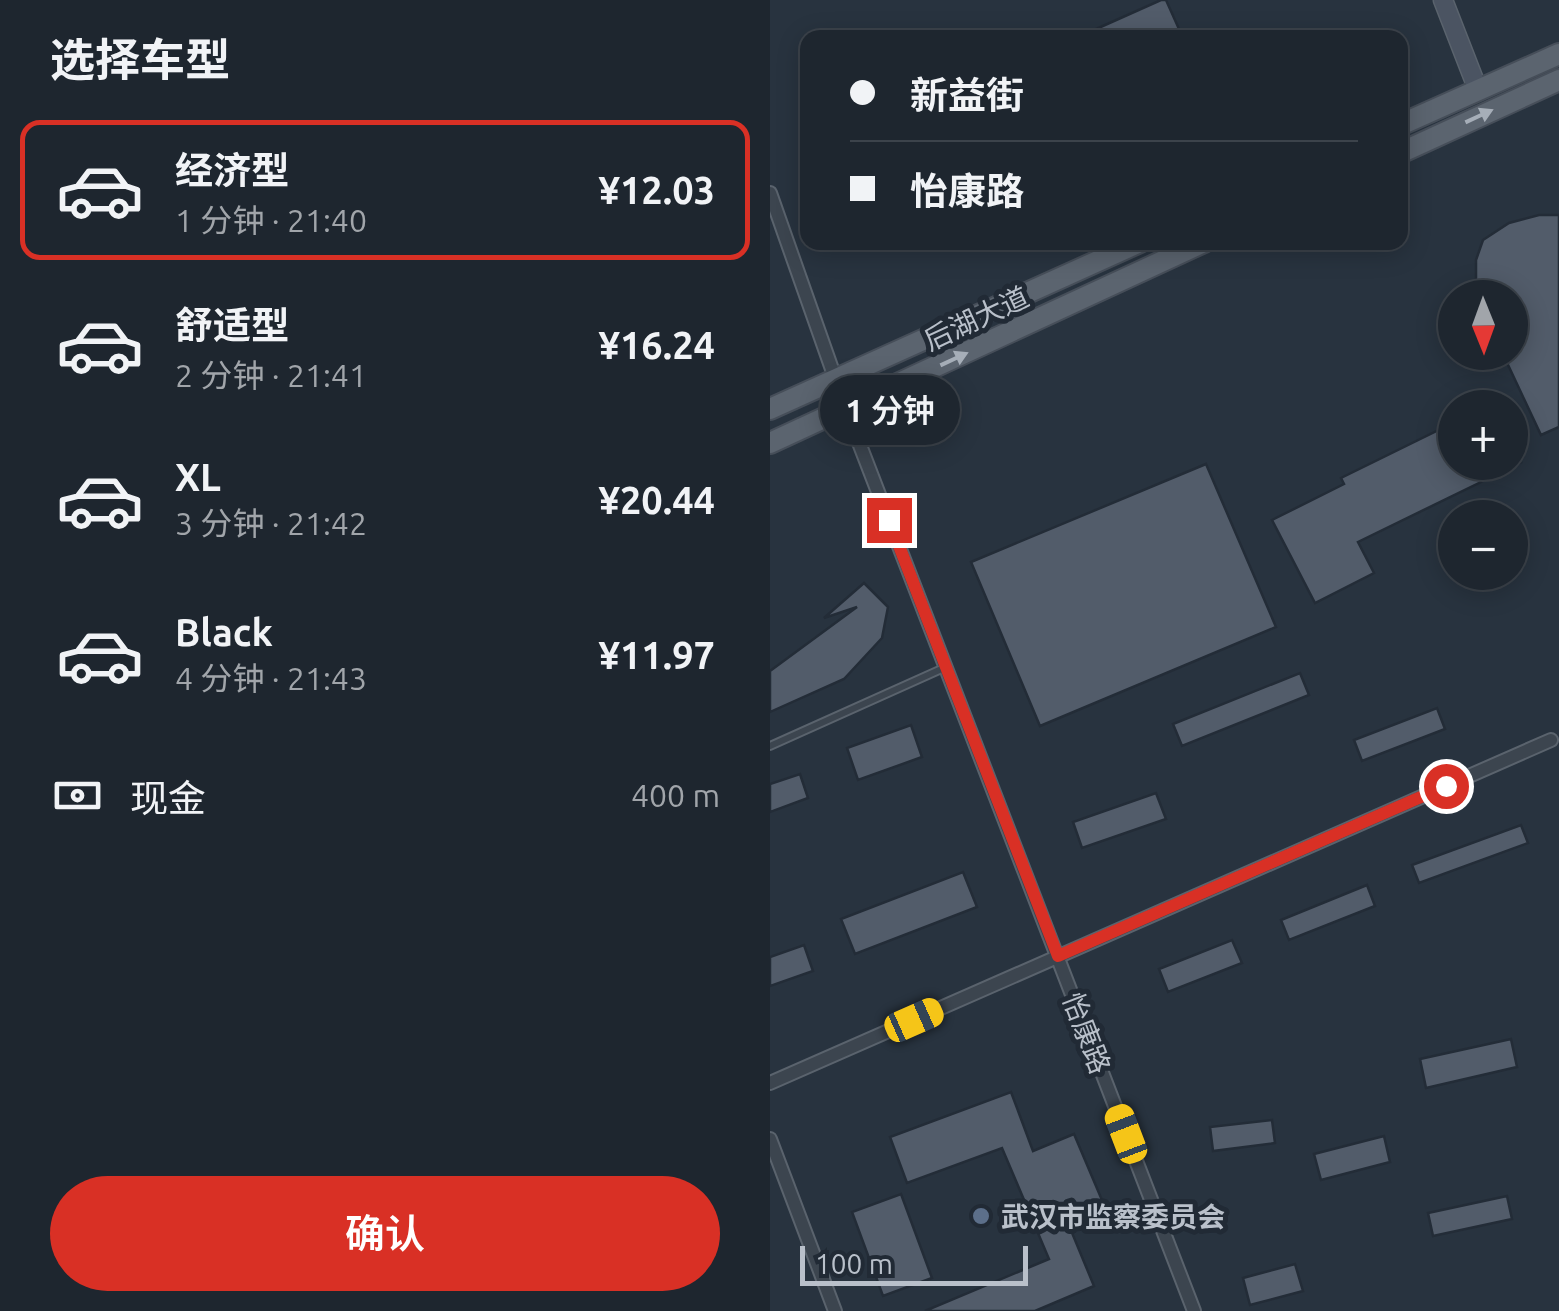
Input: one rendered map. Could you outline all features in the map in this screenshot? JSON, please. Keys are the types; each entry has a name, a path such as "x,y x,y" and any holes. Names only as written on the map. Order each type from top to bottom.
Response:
{"main road":[{"path":"1408,121 1559,54"},
{"path":"1408,148 1559,80"},
{"name":"后湖大道","path":"770,409 1122,250"},
{"name":"后湖大道","path":"770,443 1187,250"}],"street":[{"path":"1443,0 1478,90"},
{"name":"怡康路","path":"770,193 835,380 1194,1311"},
{"path":"770,1083 1556,739"},
{"path":"770,1139 836,1311"}],"lane":[{"path":"770,746 947,667"}],"building":[{"path":"1166,0 1179,30 1094,30"},
{"path":"1539,215 1559,215 1559,427 1541,435 1528,407 1528,390 1520,390 1510,370 1528,370 1528,280 1476,280 1476,260 1483,240 1509,223"},
{"path":"1438,430 1438,480 1485,480 1358,542 1374,573 1315,603 1272,520 1344,484 1341,478"},
{"path":"1206,464 1276,627 1040,726 971,562"},
{"path":"864,583 888,607 882,638 844,679 770,712 770,671 857,607 824,618"},
{"path":"1300,673 1309,695 1182,746 1173,724"},
{"path":"1437,708 1445,729 1362,761 1354,740"},
{"path":"911,725 922,757 858,780 847,748"},
{"path":"800,774 808,798 770,812 770,784"},
{"path":"1156,793 1166,819 1082,848 1073,822"},
{"path":"1521,825 1528,843 1419,883 1412,865"},
{"path":"963,872 977,907 855,954 841,919"},
{"path":"1367,885 1375,906 1289,940 1281,920"},
{"path":"1232,940 1242,963 1168,992 1159,969"},
{"path":"804,945 813,971 770,986 770,957"},
{"path":"1511,1039 1517,1067 1426,1088 1420,1059"},
{"path":"1011,1092 1033,1151 1074,1134 1107,1212 1070,1228 1094,1286 1035,1311 925,1311 1049,1259 1002,1148 907,1183 890,1137"},
{"path":"1272,1120 1275,1143 1213,1151 1210,1127"},
{"path":"1384,1136 1390,1162 1321,1180 1314,1154"},
{"path":"901,1194 932,1278 883,1296 852,1212"},
{"path":"1507,1196 1512,1219 1433,1236 1428,1213"},
{"path":"1295,1264 1303,1291 1250,1305 1243,1278"}],"place":[{"name":"武汉市监察委员会","path":"981,1216"}],"route":[{"path":"889,520 1058,956 1446,786"}]}
